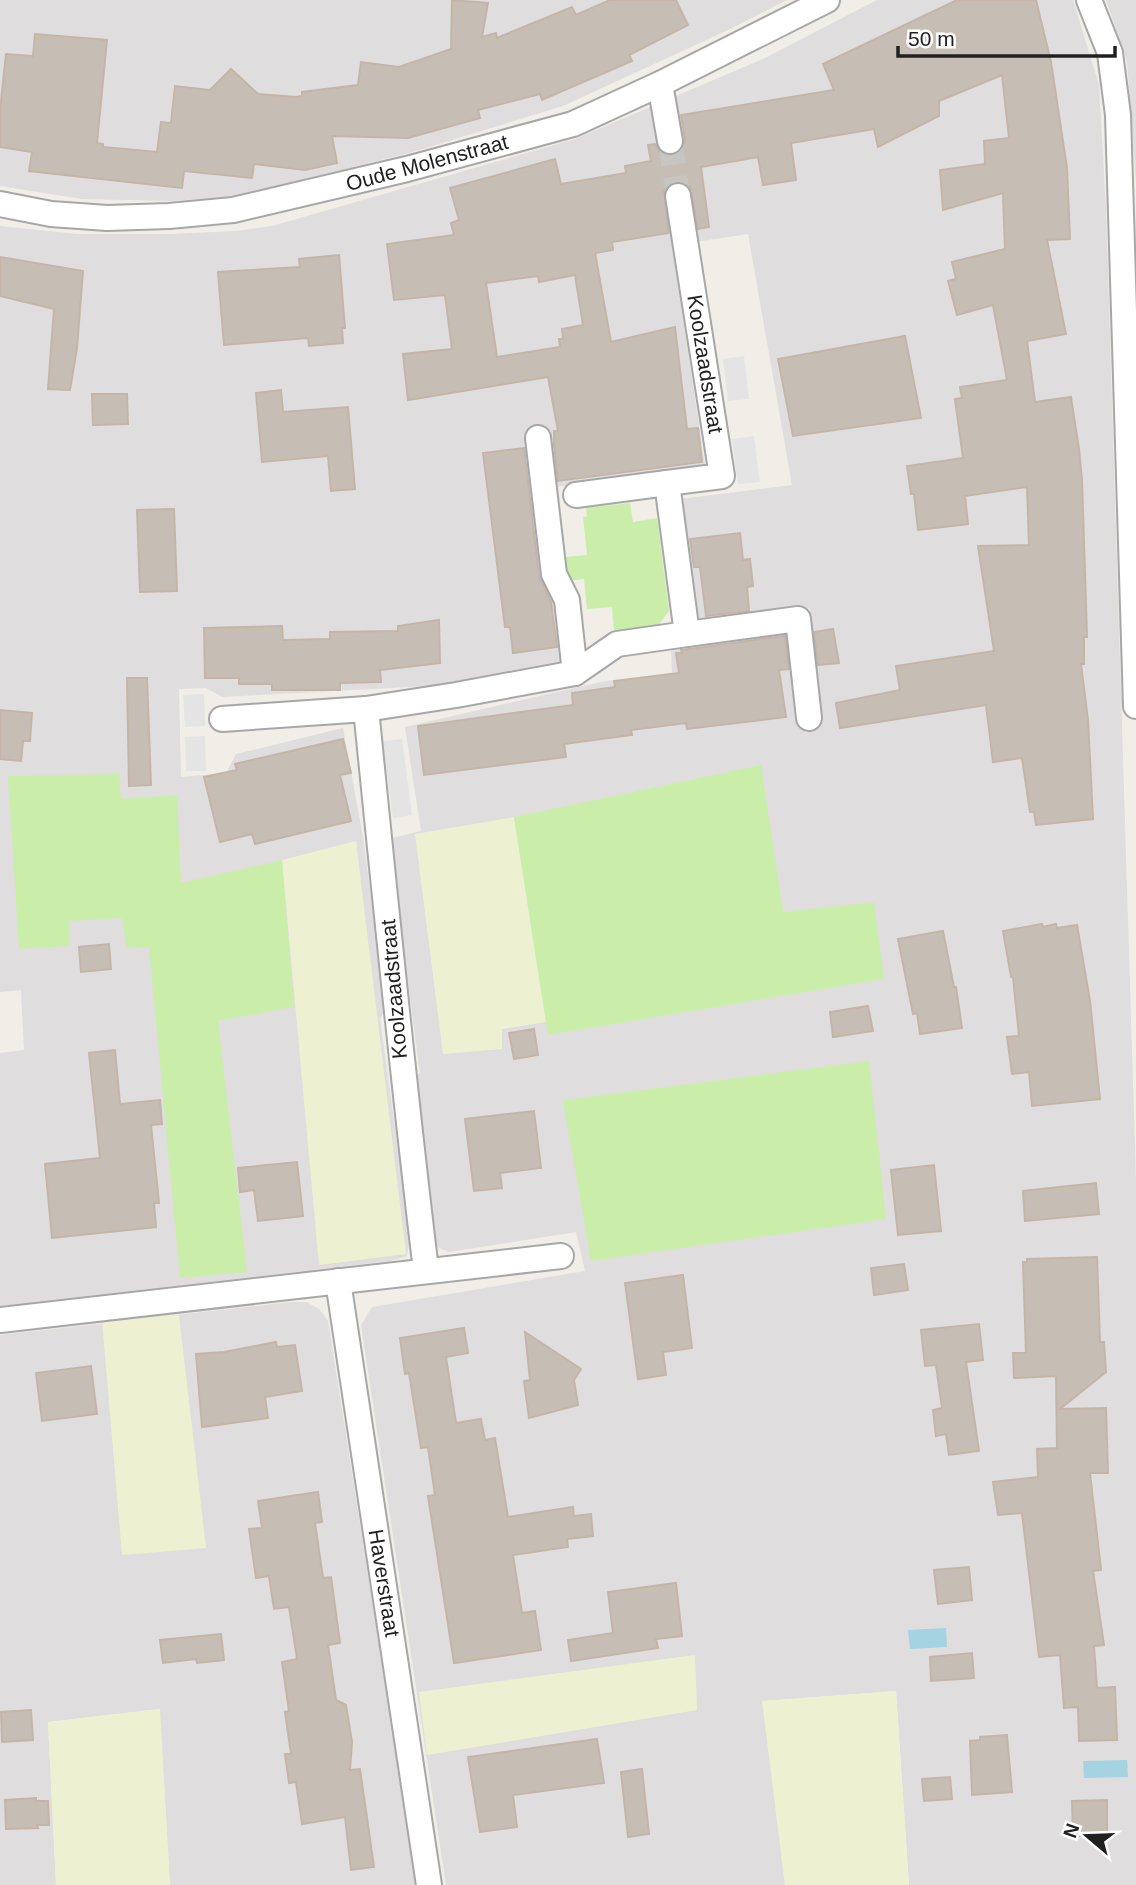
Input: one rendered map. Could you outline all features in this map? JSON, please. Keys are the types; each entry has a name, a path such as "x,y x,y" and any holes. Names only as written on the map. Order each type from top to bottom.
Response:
{"street":[{"name":"Oude Molenstraat","path":"0,204 51,214 107,218 169,216 233,210 407,169 573,124 660,84 827,0"},
{"path":"1089,0 1110,53 1118,115 1136,706"},
{"path":"660,84 670,141"},
{"name":"Koolzaadstraat","path":"576,495 722,476 678,196"},
{"path":"538,438 554,574 567,600 575,673"},
{"path":"667,483 687,634"},
{"path":"222,719 366,709 575,673 617,644 798,619 809,718"},
{"name":"Koolzaadstraat","path":"366,709 397,1008 402,1082 426,1270"},
{"path":"0,1320 561,1256"},
{"name":"Haverstraat","path":"338,1281 429,1885"}],"shaded area":[{"path":"0,0 787,0 563,106 409,153 273,187 224,197 171,201 82,199 0,186"},
{"path":"877,0 1073,0 1099,85 1106,209 1136,1180 1136,1885 909,1885 896,1691 763,1701 785,1885 446,1885 361,1325 372,1307 585,1271 576,1232 449,1252 437,1247 413,1079 420,1073 389,839 421,831 405,727 605,681 672,673 671,645 787,632 796,723 822,718 810,608 699,623 680,499 792,485 748,234 695,242 689,199 666,205 705,465 537,490 561,600 567,660 428,686 222,697 206,688 179,689 181,777 226,773 236,754 343,728 363,837 386,1009 380,1019 410,1237 407,1256 390,1261 0,1306 0,1053 24,1050 21,990 0,992 0,226 77,234 171,234 236,231 272,226 575,139 765,58"},
{"path":"1106,0 1136,0 1136,183 1127,61"},
{"path":"744,356 749,399 728,401 723,359"},
{"path":"754,436 760,482 738,484 732,439"},
{"path":"204,694 205,726 185,727 183,695"},
{"path":"205,736 206,771 186,771 185,737"},
{"path":"402,739 412,815 393,818 383,741"},
{"path":"307,1302 320,1310 328,1321 417,1885 170,1885 159,1709 48,1722 56,1885 0,1885 0,1335"}],"green space":[{"path":"630,503 633,522 657,518 669,611 657,627 614,632 612,607 587,609 584,579 567,581 564,557 587,555 583,517 587,516 586,508"},
{"path":"761,765 783,912 874,902 884,979 548,1035 514,817"},
{"path":"119,774 121,799 177,795 181,883 282,860 294,1007 218,1021 247,1272 180,1278 149,947 127,948 122,918 69,921 70,946 19,949 8,776"},
{"path":"514,817 546,1022 502,1029 502,1049 443,1054 415,834"},
{"path":"356,841 406,1254 319,1265 282,860"},
{"path":"869,1061 886,1219 591,1261 563,1100"},
{"path":"179,1315 206,1548 122,1555 102,1320"},
{"path":"695,1655 697,1710 427,1755 419,1692"},
{"path":"896,1691 909,1885 785,1885 762,1701"},
{"path":"160,1709 170,1885 56,1885 48,1722"}],"water":[{"path":"946,1628 947,1647 910,1649 908,1630"},
{"path":"1127,1760 1128,1777 1084,1778 1083,1761"}],"building":[{"path":"452,0 488,3 482,37 496,33 497,38 572,7 576,15 610,0 676,0 688,25 629,55 632,61 542,100 540,94 478,110 480,118 408,138 332,136 337,163 305,170 254,164 252,178 184,171 182,188 29,171 32,152 0,147 0,111 6,54 33,56 35,34 107,40 97,143 103,144 103,147 157,152 161,122 171,123 175,86 210,90 231,69 258,94 296,97 302,96 302,92 358,85 361,62 399,67 451,49"},
{"path":"957,0 1036,0 1051,62 1067,168 1070,239 1047,240 1066,334 1027,341 1035,402 1071,397 1079,449 1087,637 1084,637 1084,664 1081,664 1088,720 1093,819 1036,825 1034,812 1030,812 1022,758 993,762 986,705 840,728 836,703 900,690 896,666 994,651 978,546 1029,545 1027,487 965,496 968,524 918,530 914,494 911,494 907,466 963,458 955,399 962,398 960,387 1007,380 993,305 957,315 948,281 956,279 952,262 1005,249 1003,193 943,210 940,170 985,164 984,141 1009,138 1002,75 939,101 939,116 878,147 874,129 791,143 796,180 763,185 758,157 701,167 709,227 698,229 690,187 684,182 675,181 664,191 669,233 612,242 613,250 595,253 611,342 675,327 687,429 698,428 702,462 558,481 554,431 558,431 548,377 408,400 403,354 452,349 445,295 394,300 387,244 454,235 451,223 459,220 450,188 555,159 561,184 626,173 625,166 651,161 648,145 655,144 659,151 666,155 680,152 685,139 681,115 834,90 823,64","holes":["575,275 583,325 562,329 560,347 497,357 486,283 538,276 539,282"]},
{"path":"339,255 345,328 342,328 343,343 309,346 308,338 224,345 218,272 300,267 299,259"},
{"path":"0,257 83,271 77,348 70,390 48,389 54,309 0,296"},
{"path":"905,336 921,418 793,436 778,359"},
{"path":"281,390 283,412 348,407 355,489 331,491 328,456 262,462 256,393"},
{"path":"92,394 127,394 128,424 93,425"},
{"path":"524,448 539,576 551,602 557,647 513,653 510,627 505,627 483,453"},
{"path":"174,509 177,591 140,592 137,510"},
{"path":"740,533 743,560 750,559 753,586 747,587 749,611 706,616 700,567 694,567 690,539"},
{"path":"439,620 440,663 380,670 381,682 340,683 340,690 272,690 272,684 239,684 239,678 205,678 204,628 282,626 283,640 330,639 330,632 398,631 398,626"},
{"path":"833,629 839,663 818,665 814,632"},
{"path":"785,636 789,669 779,670 786,717 687,729 686,723 631,730 632,735 564,744 566,757 424,775 418,726 573,705 572,693 615,687 614,681 679,673 676,653 682,653 681,650"},
{"path":"127,678 147,678 151,785 129,786"},
{"path":"0,710 32,713 30,741 23,741 21,761 0,759"},
{"path":"343,739 351,773 340,775 351,821 255,844 252,834 220,842 204,777 237,770 235,764"},
{"path":"1042,924 1043,927 1056,924 1057,928 1077,925 1090,1001 1100,1099 1032,1106 1029,1072 1012,1074 1007,1037 1019,1036 1013,977 1003,931"},
{"path":"943,931 962,1028 920,1034 917,1013 913,1014 898,939"},
{"path":"109,944 111,969 81,972 79,947"},
{"path":"868,1006 873,1031 833,1037 830,1012"},
{"path":"534,1029 538,1055 514,1059 509,1033"},
{"path":"115,1050 120,1104 160,1100 162,1124 151,1125 159,1203 154,1203 156,1227 52,1238 45,1164 100,1158 89,1053"},
{"path":"534,1111 541,1168 500,1173 502,1188 474,1191 465,1119"},
{"path":"297,1162 303,1216 258,1221 254,1190 240,1192 238,1168"},
{"path":"934,1165 941,1231 898,1235 891,1170"},
{"path":"1096,1183 1099,1214 1025,1221 1023,1191"},
{"path":"1097,1257 1100,1342 1104,1342 1106,1372 1060,1409 1106,1408 1108,1473 1090,1473 1101,1570 1093,1571 1104,1645 1094,1646 1097,1688 1115,1687 1117,1740 1079,1741 1078,1707 1064,1708 1060,1655 1039,1657 1022,1513 998,1515 993,1482 1038,1477 1037,1449 1057,1448 1056,1376 1014,1378 1013,1353 1026,1353 1023,1262 1027,1262 1027,1259"},
{"path":"904,1264 908,1290 874,1295 871,1268"},
{"path":"683,1275 692,1348 663,1352 666,1375 638,1379 625,1283"},
{"path":"979,1324 983,1360 966,1362 979,1451 949,1455 946,1434 936,1436 933,1410 942,1408 936,1365 925,1366 921,1330"},
{"path":"464,1328 468,1353 446,1357 456,1423 481,1419 485,1440 495,1438 508,1517 573,1507 574,1516 591,1514 593,1536 567,1539 568,1547 513,1555 522,1613 535,1611 541,1650 454,1663 428,1496 435,1495 428,1447 421,1448 409,1373 405,1374 400,1338"},
{"path":"525,1332 581,1369 574,1380 578,1405 529,1418 524,1381 530,1380"},
{"path":"276,1342 277,1347 295,1345 302,1391 265,1397 268,1418 202,1427 196,1354 224,1352"},
{"path":"91,1366 97,1414 42,1421 36,1373"},
{"path":"318,1492 322,1522 315,1523 323,1578 331,1577 340,1643 328,1645 336,1700 346,1705 352,1742 350,1770 360,1769 374,1867 351,1870 345,1817 302,1824 296,1782 289,1783 285,1754 291,1754 285,1712 289,1711 282,1662 297,1659 289,1607 274,1609 269,1576 256,1578 249,1529 262,1528 258,1501"},
{"path":"969,1567 972,1600 938,1604 934,1570"},
{"path":"676,1583 682,1636 656,1639 658,1648 571,1661 568,1640 613,1633 608,1592"},
{"path":"221,1634 224,1660 197,1663 196,1659 163,1663 160,1640"},
{"path":"972,1653 974,1678 931,1681 930,1657"},
{"path":"31,1710 33,1740 2,1742 1,1712"},
{"path":"1007,1735 1012,1792 972,1795 970,1741 980,1740 980,1737"},
{"path":"597,1739 604,1783 513,1795 517,1827 480,1832 468,1757"},
{"path":"642,1769 649,1834 628,1837 621,1772"},
{"path":"950,1777 952,1799 924,1801 922,1779"},
{"path":"36,1798 36,1801 48,1801 49,1825 6,1829 5,1800"},
{"path":"1107,1800 1107,1836 1073,1836 1072,1801"}],"tunnel":[{"path":"670,141 678,196"}]}
